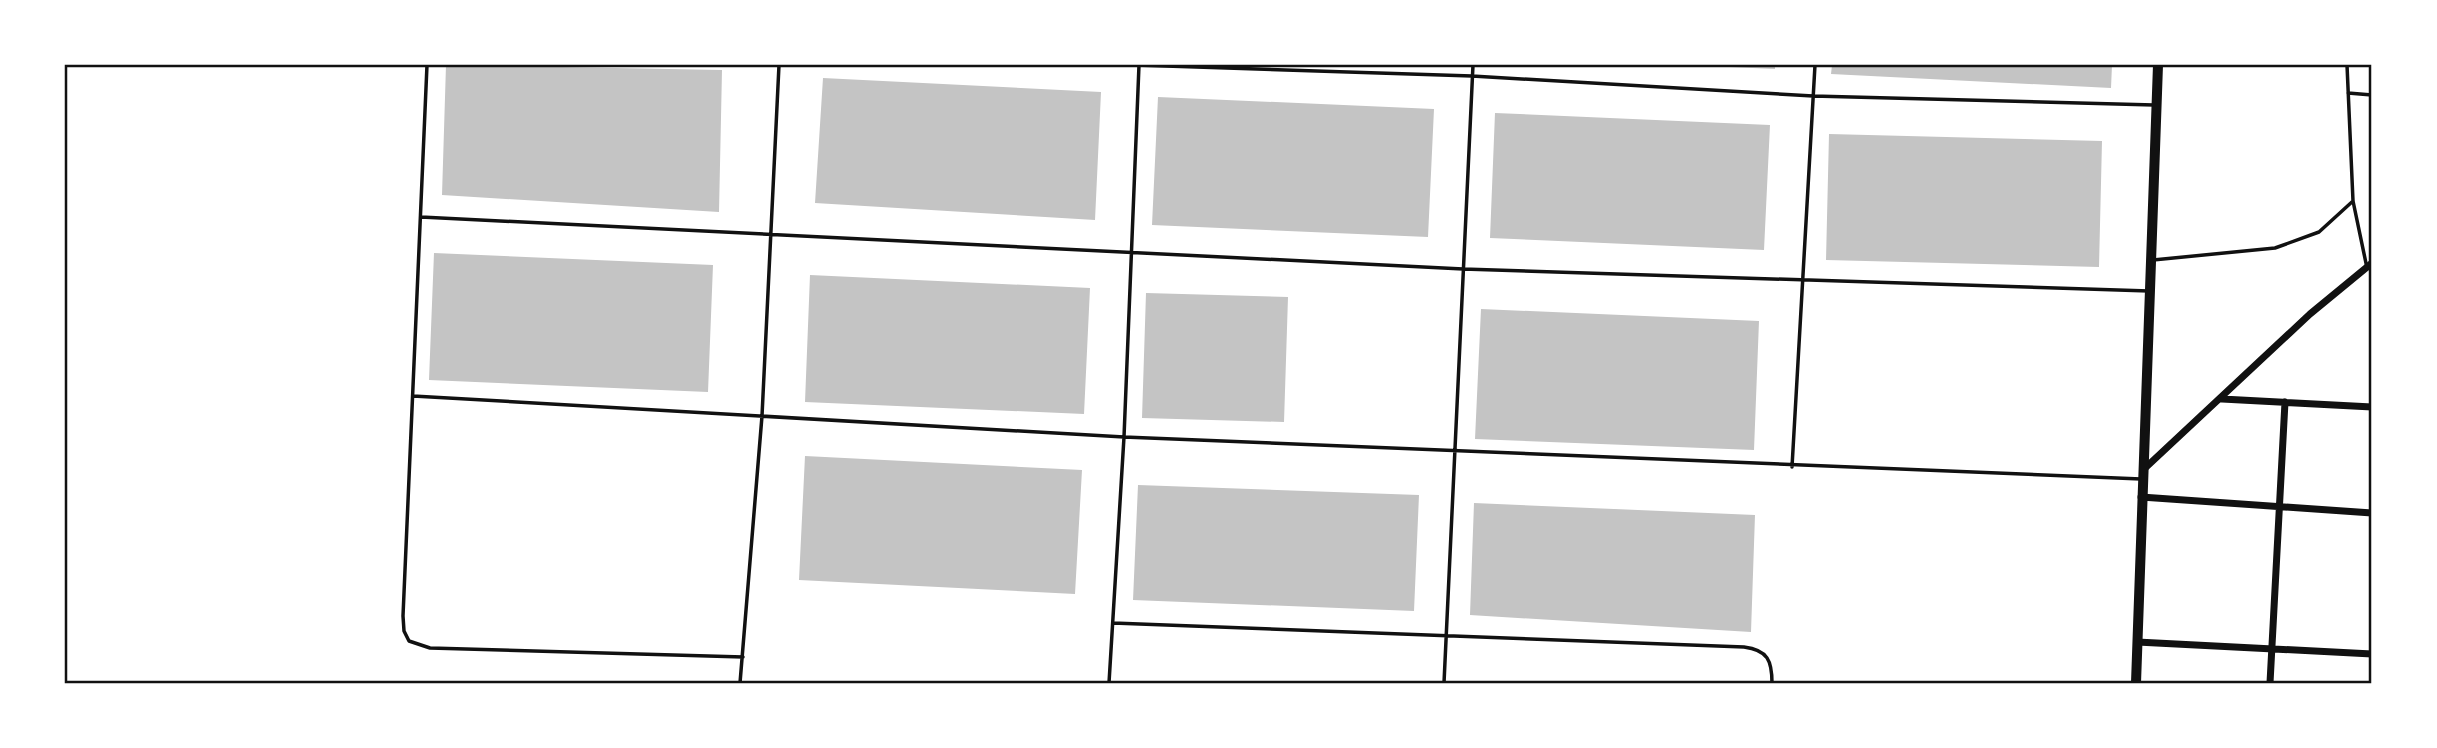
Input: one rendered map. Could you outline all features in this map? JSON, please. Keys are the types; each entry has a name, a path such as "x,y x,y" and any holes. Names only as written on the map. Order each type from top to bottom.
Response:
{"street":[{"path":"2136,683 2158,65"},
{"path":"2142,475 2310,314 2370,265"},
{"path":"2222,398 2372,407"},
{"path":"2270,683 2285,402"},
{"path":"2141,497 2372,513"},
{"path":"2137,642 2372,654"}],"lane":[{"path":"427,65 403,616 409,641 430,648 743,657"},
{"path":"740,683 762,416 779,65"},
{"path":"1109,683 1124,437 1138,65 1472,76 1813,96 2158,105"},
{"path":"1444,683 1473,65"},
{"path":"1792,467 1815,65"},
{"path":"2347,65 2353,201 2370,265"},
{"path":"2348,93 2372,95"},
{"path":"2150,261 2275,248 2319,232 2353,201"},
{"path":"421,218 1463,269 1801,282 2149,290"},
{"path":"413,396 1124,437 1792,467 2142,475"},
{"path":"1113,623 1755,648 1769,657 1772,683"}],"building":[{"path":"446,65 722,70 719,212 442,195"},
{"path":"1775,65 1775,69 1730,67"},
{"path":"1832,65 2112,65 2111,88 1831,74"},
{"path":"823,78 1101,92 1095,220 815,203"},
{"path":"1158,97 1434,109 1428,237 1152,225"},
{"path":"1495,113 1770,125 1764,250 1490,238"},
{"path":"1829,134 2102,141 2099,267 1826,260"},
{"path":"434,253 713,265 708,392 429,380"},
{"path":"810,275 1090,288 1084,414 805,402"},
{"path":"1146,293 1288,297 1284,422 1142,418"},
{"path":"1481,309 1759,321 1754,450 1475,439"},
{"path":"805,456 1082,470 1075,594 799,580"},
{"path":"1138,485 1419,495 1414,611 1133,600"},
{"path":"1474,503 1755,515 1751,632 1470,615"}]}
